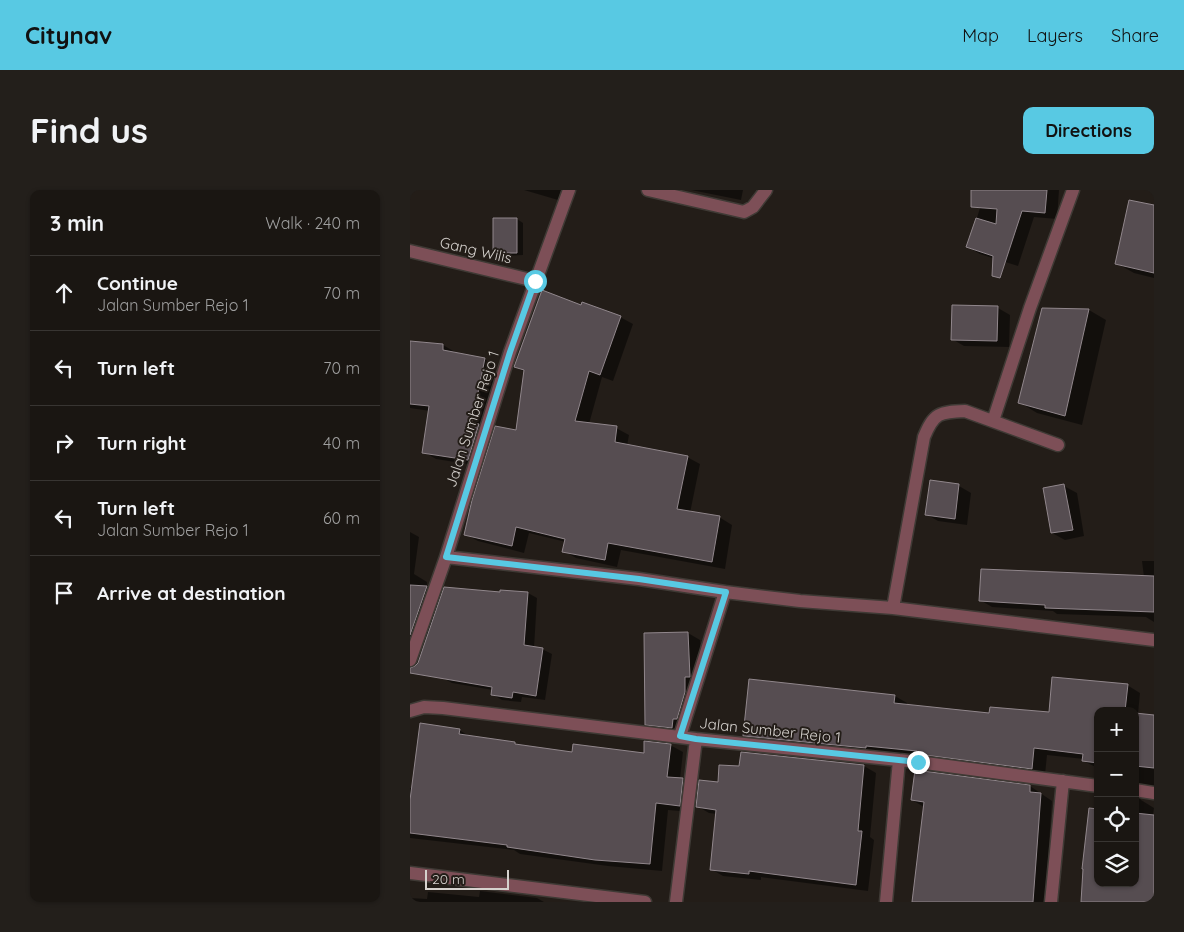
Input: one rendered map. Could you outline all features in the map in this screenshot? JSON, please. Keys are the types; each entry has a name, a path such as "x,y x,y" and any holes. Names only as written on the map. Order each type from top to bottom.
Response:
{"street":[{"name":"Jalan Sumber Rejo 1","path":"410,660 446,557 510,352 569,190"},
{"path":"648,190 744,212 753,206 766,190"},
{"path":"993,421 1030,308 1073,190"},
{"name":"Gang Wilis","path":"410,251 535,281"},
{"path":"893,608 924,437 929,425 936,416 948,412 965,411 1058,445"},
{"path":"446,557 639,579 800,601 893,608 1154,640"},
{"path":"680,736 726,592"},
{"name":"Jalan Sumber Rejo 1","path":"410,711 424,708 443,708 696,739 899,760 1094,785"},
{"path":"676,902 696,739"},
{"path":"886,902 899,760"},
{"path":"1051,902 1063,781"},
{"path":"1139,790 1154,792"},
{"path":"410,873 645,902"}],"building":[{"path":"971,190 1047,190 1045,213 1022,211 1000,278 992,276 993,256 966,247 976,218 996,224 997,209 971,207"},
{"path":"1129,200 1154,205 1154,273 1115,264"},
{"path":"493,218 517,218 517,253 493,253"},
{"path":"542,290 581,305 582,302 621,316 600,375 589,371 575,421 617,426 615,442 688,456 677,509 720,516 712,562 608,543 605,560 562,552 565,539 516,527 512,546 464,535 472,500 495,426 516,430 524,370 514,367"},
{"path":"952,305 998,306 997,341 951,340"},
{"path":"1042,308 1089,309 1065,416 1018,403"},
{"path":"410,341 443,344 443,350 485,358 472,423 479,424 468,460 422,453 429,406 410,404"},
{"path":"930,480 959,484 955,519 925,515"},
{"path":"1064,484 1073,530 1051,533 1043,488"},
{"path":"981,569 1154,576 1154,612 1045,608 1045,605 979,601"},
{"path":"410,585 427,586 410,635"},
{"path":"444,587 500,592 500,590 528,592 524,645 543,648 536,696 513,692 512,698 491,695 492,687 410,673 410,668 418,663"},
{"path":"688,632 690,677 685,677 685,692 677,719 673,719 672,728 645,725 644,633"},
{"path":"1052,677 1128,684 1125,707 1094,707 1094,762 1082,761 1083,754 1034,748 1032,769 917,754 917,751 743,736 749,679 895,695 894,703 989,713 990,707 1049,712"},
{"path":"1139,713 1154,715 1154,768 1139,766"},
{"path":"420,723 460,729 459,734 572,752 573,744 644,753 644,741 671,744 667,777 683,778 680,806 656,803 650,864 595,860 507,847 507,845 410,833 410,800"},
{"path":"741,752 864,765 858,831 862,831 856,885 749,871 749,874 710,870 716,810 696,807 699,780 718,782 719,765 739,766"},
{"path":"915,770 1030,785 1030,792 1041,793 1033,902 912,902 924,802 911,800"},
{"path":"1089,808 1094,809 1094,887 1139,887 1139,813 1154,815 1154,902 1081,902 1082,869"}],"route":[{"path":"535,281 510,352 446,557 639,579 726,592 680,736 918,762"}]}
